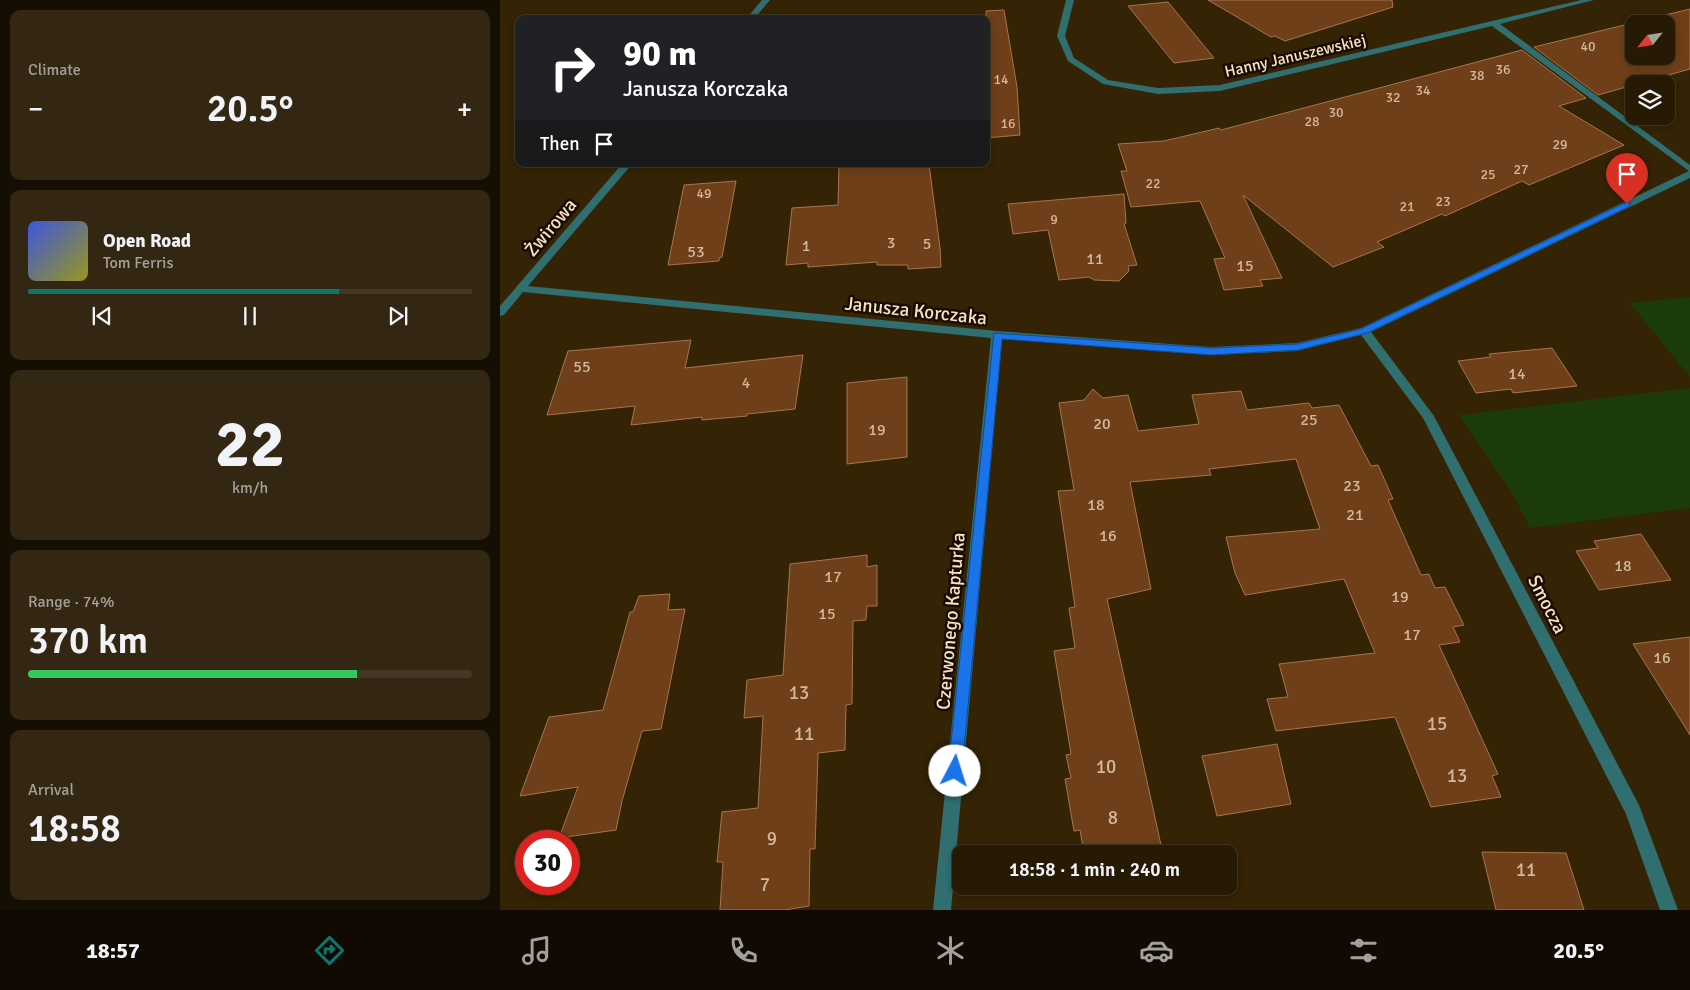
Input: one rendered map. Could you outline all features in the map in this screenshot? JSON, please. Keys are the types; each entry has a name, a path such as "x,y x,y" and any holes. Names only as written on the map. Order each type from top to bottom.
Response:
{"street":[{"path":"753,15 766,0"},
{"name":"Hanny Januszewskiej","path":"1070,0 1061,36 1072,59 1106,82 1158,91 1220,88 1590,0"},
{"path":"1495,24 1690,169"},
{"name":"Żwirowa","path":"500,313 624,167"},
{"name":"Janusza Korczaka","path":"521,289 997,335 1211,351 1298,347 1364,331 1690,174"},
{"name":"Smocza","path":"1364,331 1428,416 1633,811 1669,910"},
{"name":"Czerwonego Kapturka","path":"942,910 997,335"}],"green space":[{"path":"1690,297 1690,377 1630,303"},
{"path":"1690,388 1690,508 1530,528 1513,494 1459,415"}],"building":[{"path":"1208,0 1392,0 1393,7 1285,41 1275,36 1271,37"},
{"path":"1168,2 1214,58 1174,63 1128,6"},
{"path":"1690,9 1690,69 1669,75 1625,75 1625,87 1598,95 1534,47 1625,25 1625,65 1675,65 1675,15 1665,15"},
{"path":"1004,10 1017,87 1020,135 990,138 990,15 986,15 986,11"},
{"path":"1522,50 1586,98 1559,106 1624,145 1529,185 1522,181 1445,216 1442,214 1377,242 1384,247 1333,267 1243,195 1282,278 1260,280 1263,286 1224,290 1214,259 1225,258 1200,201 1131,207 1121,171 1127,171 1118,144 1164,141 1219,128 1221,130"},
{"path":"839,167 929,167 941,267 908,269 908,265 877,265 877,262 808,267 808,263 786,265 792,208 838,205"},
{"path":"736,181 722,257 719,258 719,261 668,265 684,185"},
{"path":"1124,194 1126,223 1124,224 1137,265 1128,266 1129,271 1119,281 1094,280 1089,277 1059,280 1048,230 1013,234 1008,204"},
{"path":"691,340 685,368 803,355 795,409 747,414 747,416 702,420 702,417 631,425 635,406 547,415 568,351"},
{"path":"1552,348 1577,386 1513,393 1511,389 1476,393 1458,361 1491,357 1489,354"},
{"path":"907,377 907,457 847,464 847,383"},
{"path":"1093,389 1103,398 1128,395 1138,431 1199,424 1192,395 1241,391 1247,410 1309,403 1312,408 1339,405 1371,466 1378,465 1393,499 1388,500 1421,575 1429,574 1435,588 1445,587 1464,625 1453,627 1460,642 1439,645 1498,774 1492,776 1501,797 1431,807 1395,717 1276,731 1267,699 1288,697 1279,664 1375,653 1344,579 1245,595 1235,573 1226,537 1320,529 1296,459 1209,469 1211,475 1130,482 1151,589 1107,599 1161,845 1082,845 1080,830 1074,831 1065,779 1071,778 1066,755 1071,754 1054,651 1075,648 1069,608 1075,607 1058,491 1074,490 1059,403 1084,400"},
{"path":"1641,534 1671,580 1599,590 1576,551 1598,548 1594,541"},
{"path":"867,555 867,567 877,565 877,606 867,606 866,620 853,621 852,704 846,705 845,750 818,753 815,849 810,849 809,906 784,910 720,910 723,862 717,862 722,812 758,808 763,716 744,718 747,680 783,675 790,564"},
{"path":"670,594 668,610 685,609 661,729 642,731 622,801 616,830 580,835 580,830 562,830 578,787 520,796 549,717 603,710 630,612 633,612 639,596"},
{"path":"1690,637 1690,735 1633,644"},
{"path":"1277,744 1291,804 1217,816 1202,756"},
{"path":"1482,852 1566,853 1584,910 1496,910"}],"route":[{"path":"955,771 997,335 1211,351 1298,347 1364,331 1627,204"}]}
